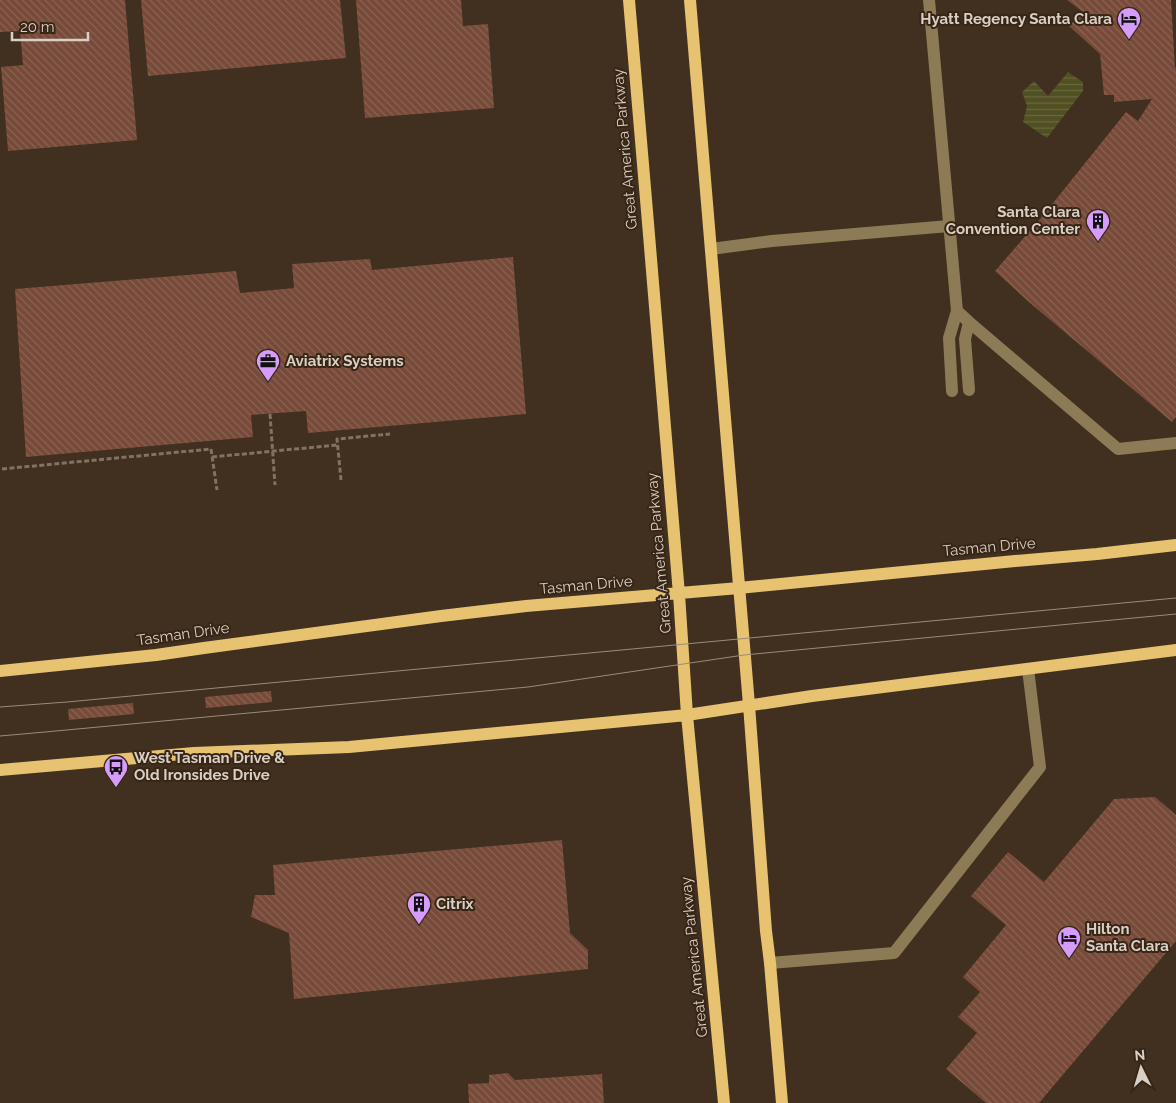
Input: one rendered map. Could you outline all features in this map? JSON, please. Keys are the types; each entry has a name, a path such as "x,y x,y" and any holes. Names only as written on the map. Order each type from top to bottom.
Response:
{"main road":[{"name":"Great America Parkway","path":"628,0 679,594 687,715 724,1103"},
{"path":"690,0 766,931 782,1103"},
{"name":"Tasman Drive","path":"0,671 156,655 526,606 679,594 1176,545"},
{"path":"0,770 194,753 348,747 687,715 812,696 1176,650"}],"lane":[{"path":"930,0 957,311 949,338 952,391"},
{"path":"711,249 772,241 949,226"},
{"path":"957,311 1118,449 1176,443"},
{"path":"969,322 965,339 969,390"},
{"path":"770,963 894,952 1040,767 1028,669"}],"path":[{"path":"270,414 276,485"},
{"path":"341,480 336,439 390,434"},
{"path":"212,456 337,445"},
{"path":"2,469 211,449 217,490"}],"shaded area":[{"path":"1068,72 1083,82 1083,91 1047,138 1023,122 1027,106 1022,92 1034,81 1048,96"}],"building":[{"path":"0,0 125,0 137,140 8,151 1,67 23,65 20,31 0,32"},
{"path":"141,0 340,0 346,58 148,76"},
{"path":"356,0 461,0 463,26 488,24 494,108 365,118"},
{"name":"Santa Clara Convention Center","path":"1067,0 1171,0 1176,67 1176,417 1172,422 1030,303 995,271 1041,218 1126,112 1138,121 1152,99 1114,102 1114,95 1104,95 1100,54 1069,26 1083,12"},
{"path":"513,257 526,414 308,433 306,411 251,415 253,437 26,457 15,289 236,271 240,293 294,288 292,264 370,259 372,270"},
{"path":"271,691 272,702 206,708 205,697"},
{"path":"133,703 134,714 69,720 68,709"},
{"name":"Hilton Santa Clara","path":"1155,797 1176,815 1176,941 1039,1103 986,1103 946,1069 977,1033 958,1017 980,992 963,977 1006,925 971,896 1008,852 1044,882 1114,799"},
{"name":"Citrix","path":"562,840 570,933 588,950 588,969 294,999 289,933 251,917 255,895 275,895 273,865"},
{"path":"508,1073 515,1080 602,1074 604,1103 469,1103 468,1084 489,1083 489,1075"}],"tram line":[{"path":"0,707 1176,598"},
{"path":"0,736 528,687 744,655 1176,614"}],"place":[{"name":"Hyatt Regency Santa Clara","path":"1129,40"},
{"name":"Santa Clara Convention Center","path":"1098,242"},
{"name":"Aviatrix Systems","path":"268,382"},
{"name":"West Tasman Drive & Old Ironsides Drive","path":"116,788"},
{"name":"Citrix","path":"419,925"},
{"name":"Hilton Santa Clara","path":"1069,959"}]}
